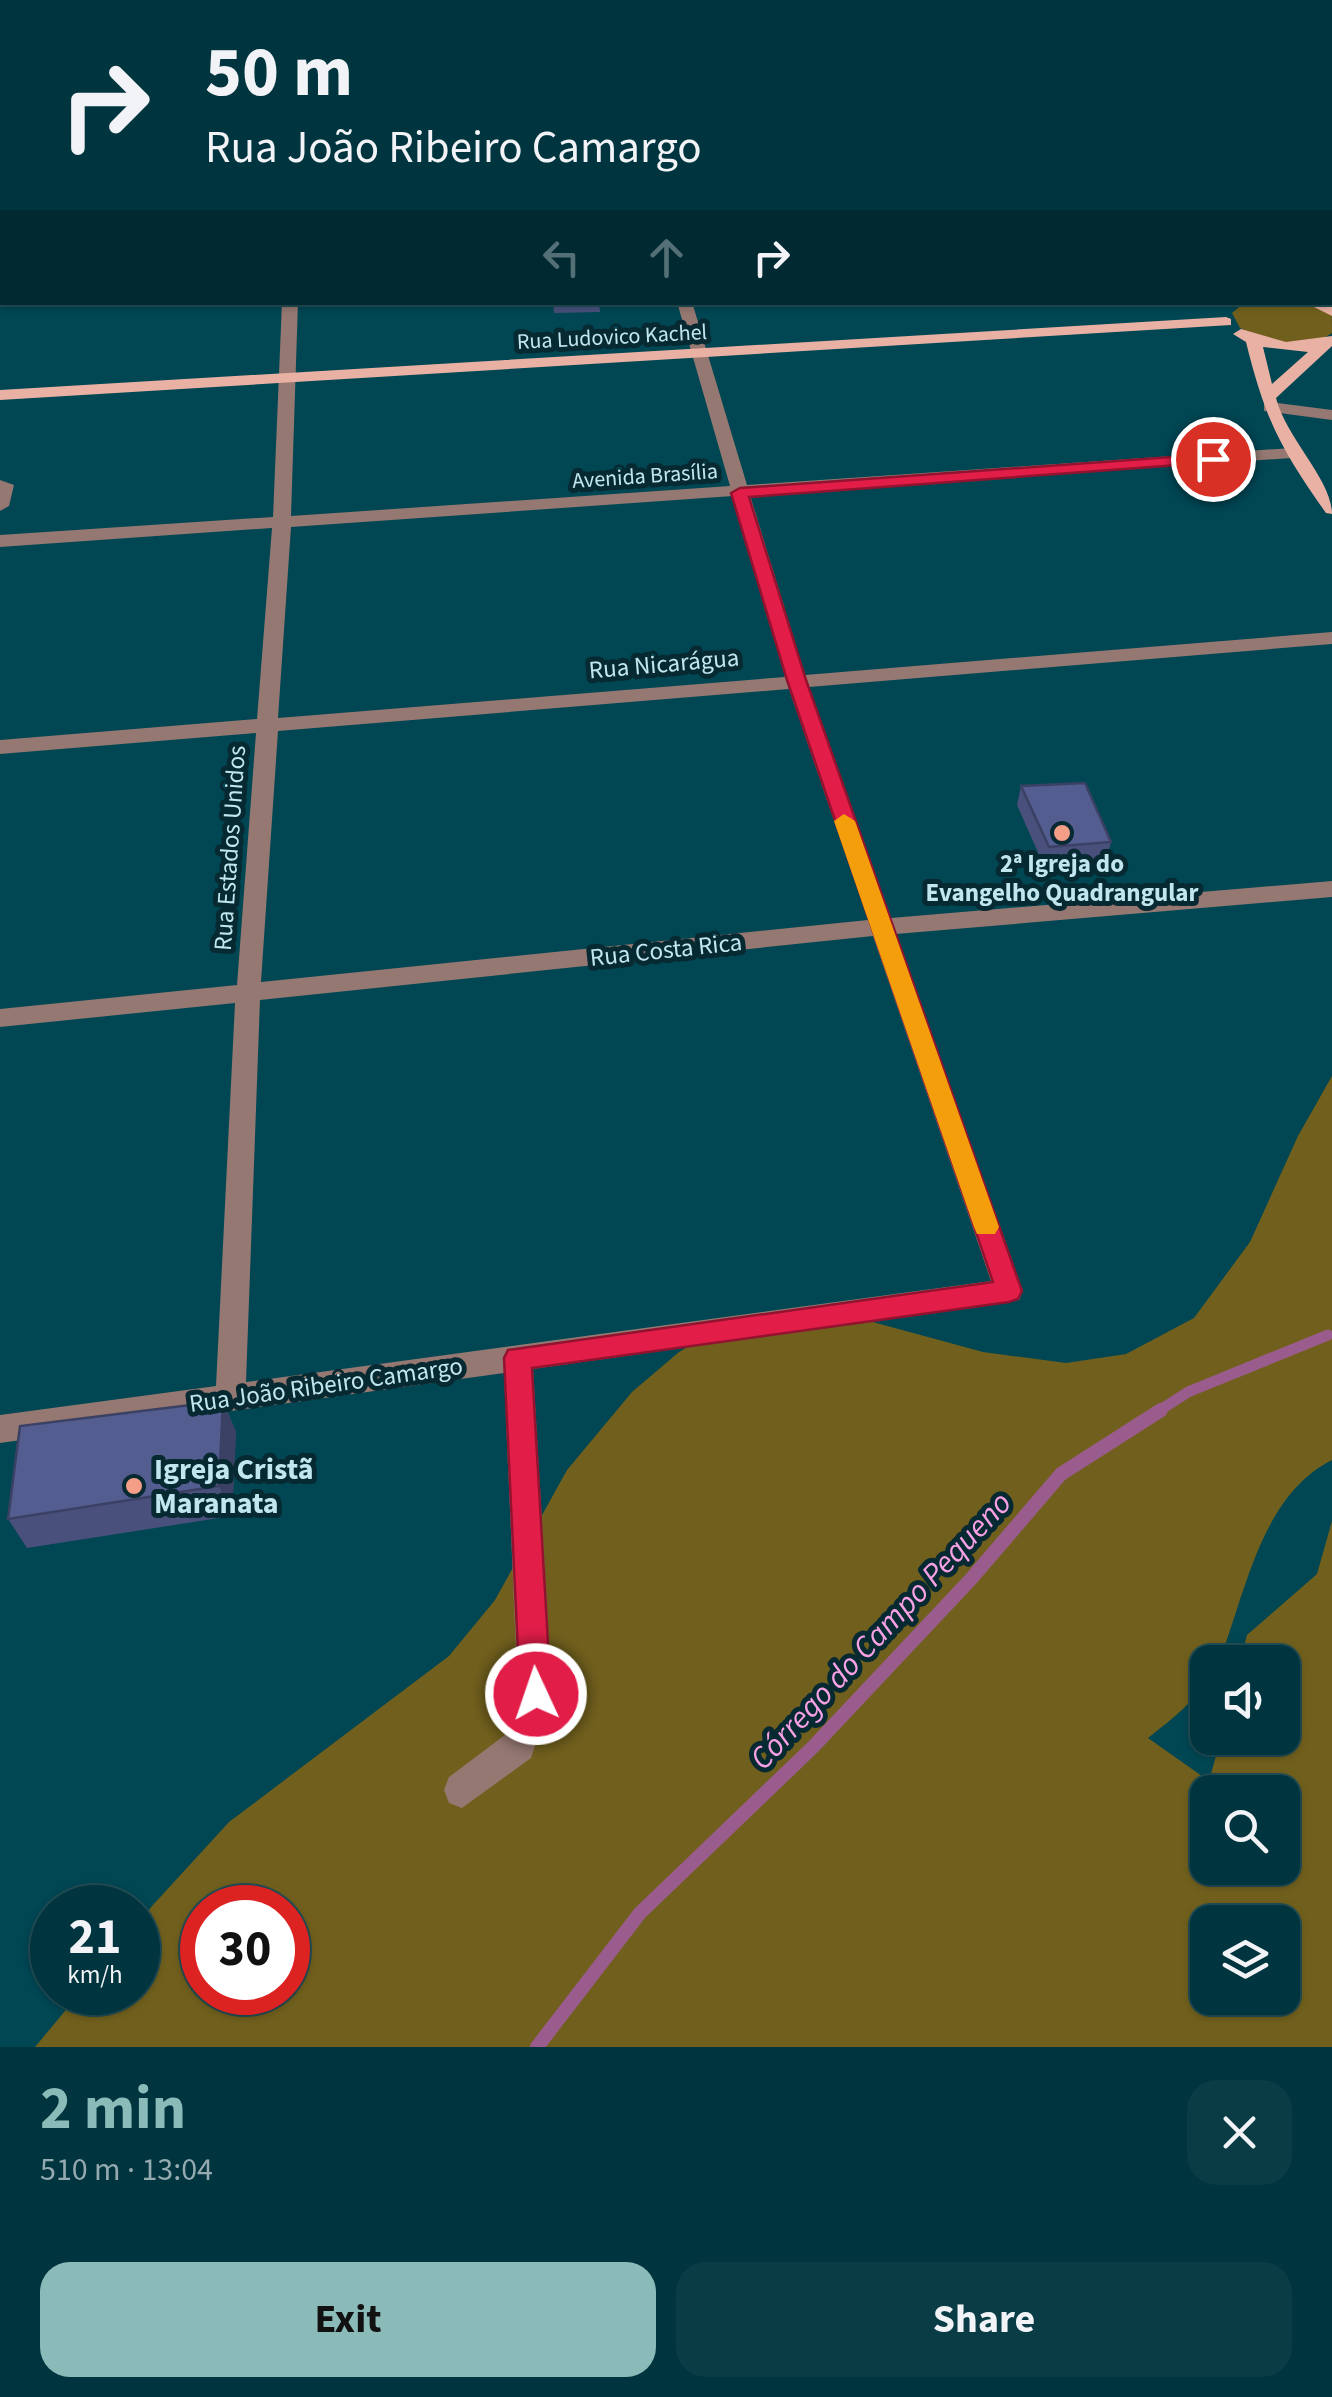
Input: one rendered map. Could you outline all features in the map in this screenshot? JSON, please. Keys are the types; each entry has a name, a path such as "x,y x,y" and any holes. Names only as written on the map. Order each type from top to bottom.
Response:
{"main road":[{"name":"Rua Ludovico Kachel","path":"0,394 701,355 1228,308"},
{"path":"1228,308 1253,340 1269,402 1292,453 1332,509"},
{"path":"1253,340 1277,346 1330,342"},
{"path":"1269,402 1330,342"}],"street":[{"name":"Rua Estados Unidos","path":"230,1398 248,996 282,522 290,305"},
{"path":"685,305 796,680 880,927"},
{"path":"1269,402 1332,415"},
{"name":"Avenida Brasília","path":"0,541 1292,453"},
{"path":"0,484 5,485 0,506"},
{"name":"Rua Nicarágua","path":"0,746 1332,638"},
{"name":"Rua Costa Rica","path":"0,1018 248,996 880,927 1332,888"},
{"name":"Rua João Ribeiro Camargo","path":"0,1429 1009,1291 880,927"},
{"path":"462,1790 519,1746 536,1694 518,1358"}],"shaded area":[{"path":"1242,305 1332,305 1332,333 1310,342 1274,341 1240,328 1232,313"},
{"path":"1332,1076 1332,1460 1309,1475 1274,1518 1250,1571 1225,1645 1190,1645 1190,1701 1148,1738 1200,1775 1190,1775 1190,1885 1300,1885 1300,1775 1211,1775 1216,1755 1300,1755 1300,1645 1244,1645 1247,1635 1317,1574 1332,1521 1332,2047 35,2047 62,2015 160,2015 160,1897 229,1822 449,1656 495,1600 567,1470 632,1392 679,1352 728,1323 847,1315 983,1352 1066,1363 1126,1354 1194,1318 1250,1242 1298,1136"}],"building":[{"path":"1085,783 1111,842 1049,847 1021,786"},
{"path":"223,1401 219,1486 8,1519 20,1426"}],"waterway":[{"name":"Córrego do Campo Pequeno","path":"1157,1412 1188,1392 1328,1335"},
{"name":"Córrego do Campo Pequeno","path":"537,2047 640,1913 813,1747 971,1579 1061,1474 1161,1410"}],"slow traffic":[{"path":"844,821 986,1227"}],"place":[{"name":"2ª Igreja do Evangelho Quadrangular","path":"1062,833"},
{"name":"Igreja Cristã Maranata","path":"134,1486"}],"route":[{"path":"536,1694 518,1358 1009,1291 796,680 740,493 1213,459"}]}
